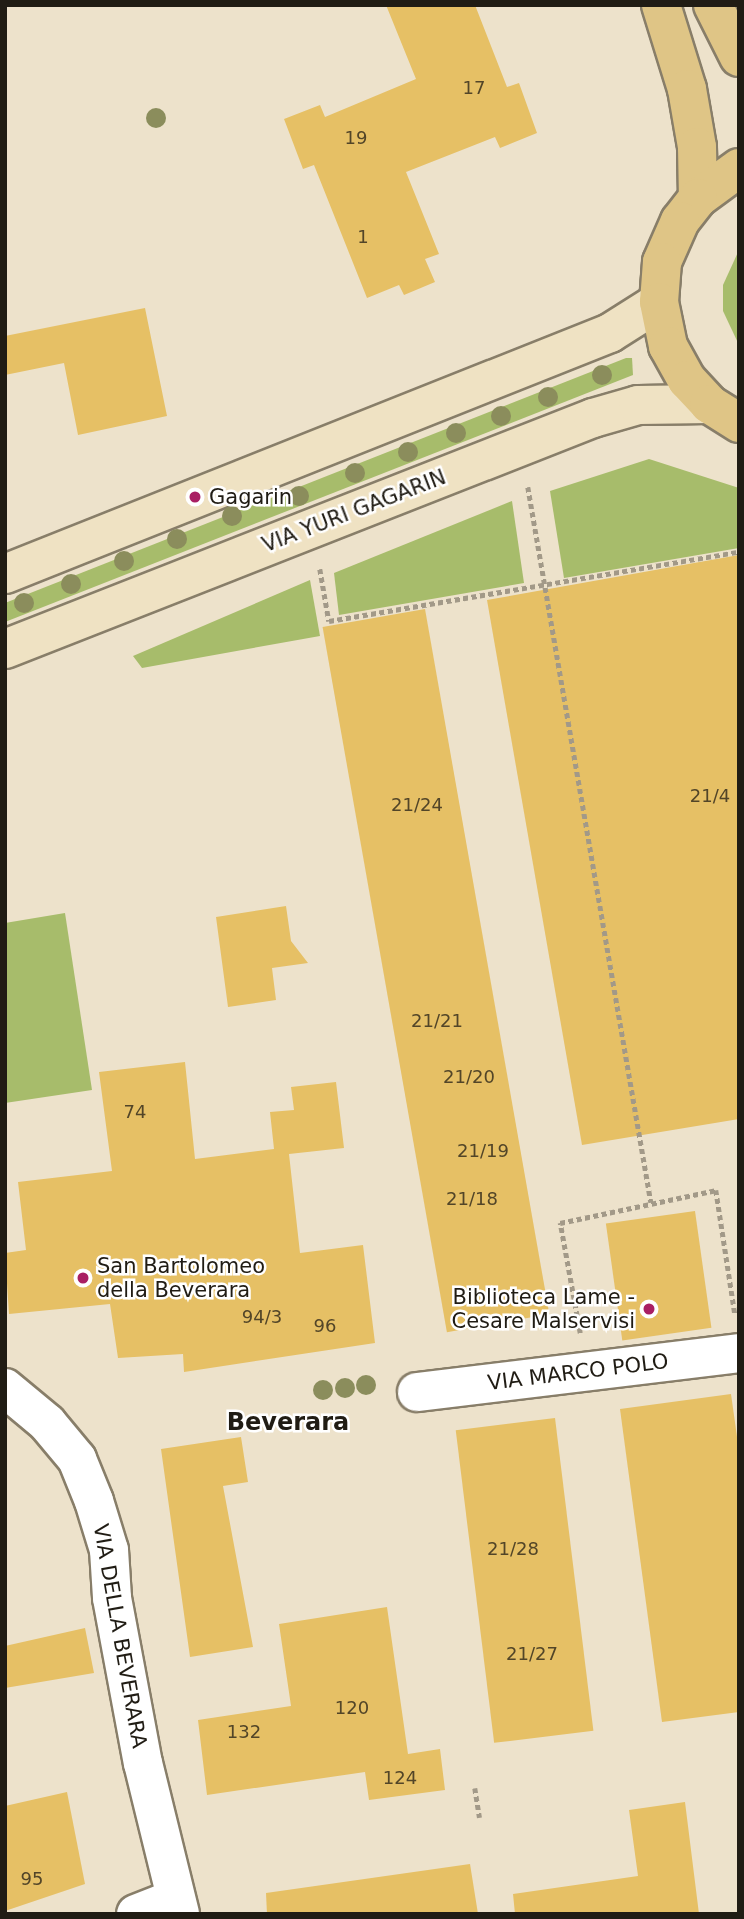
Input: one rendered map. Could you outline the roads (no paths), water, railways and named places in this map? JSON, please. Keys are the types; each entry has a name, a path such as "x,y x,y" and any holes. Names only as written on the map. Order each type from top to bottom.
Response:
{"main road":[{"path":"661,5 689,99 698,198"},
{"path":"713,5 739,57"},
{"path":"724,413 674,360 659,302 670,241 698,198 739,168"},
{"path":"5,575 610,333 659,302"},
{"name":"VIA YURI GAGARIN","path":"5,649 593,418 638,405 724,413"}],"street":[{"name":"VIA MARCO POLO","path":"417,1392 587,1371 738,1339"},
{"name":"VIA DELLA BEVERARA","path":"5,1388 47,1423 77,1459 109,1550 112,1598 143,1763 177,1906"},
{"path":"136,1914 177,1906"}],"place":[{"name":"Gagarin","path":"195,497"},
{"name":"San Bartolomeo della Beverara","path":"83,1278"},
{"name":"Biblioteca Lame - Cesare Malservisi","path":"649,1309"}],"district":[{"name":"Beverara","path":"288,1423"}]}
